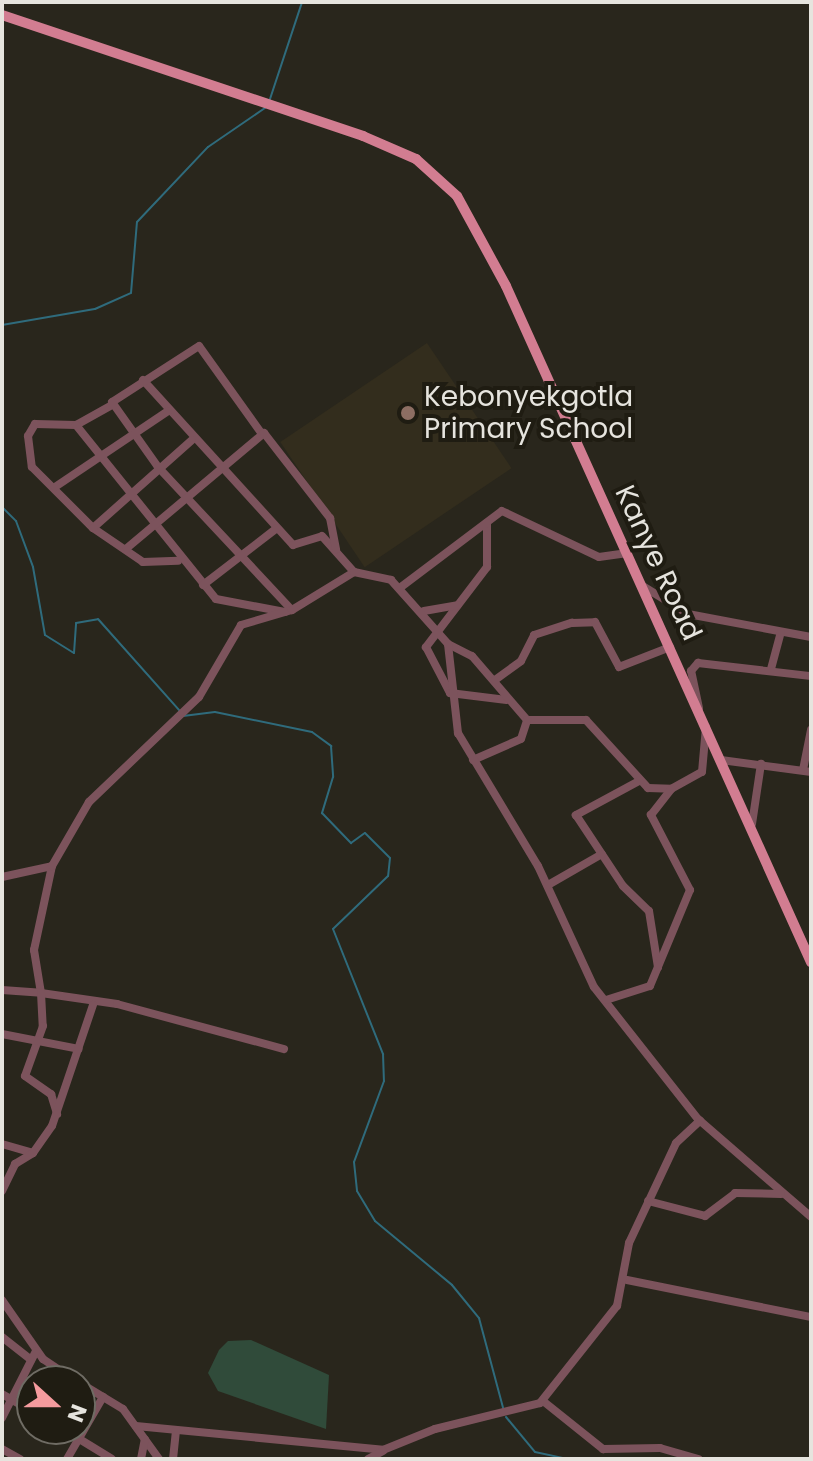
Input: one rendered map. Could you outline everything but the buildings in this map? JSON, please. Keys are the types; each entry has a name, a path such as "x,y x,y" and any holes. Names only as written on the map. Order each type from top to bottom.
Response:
{"main road":[{"name":"Kanye Road","path":"2,15 242,94 401,151 457,196 506,286 752,824 811,962"}],"street":[{"path":"178,561 150,566 93,528 33,468 29,432 44,421 76,425 112,405 143,380 200,347 262,434 330,518 336,549"},
{"path":"143,380 219,471 252,495 293,546 316,535 336,549 354,572 401,587 424,611 436,633 495,680 508,701 527,720 586,720 639,781 671,789"},
{"path":"112,405 158,467 239,551 289,611"},
{"path":"55,487 168,411"},
{"path":"76,425 97,456 153,522 178,561 203,585 229,607 289,611"},
{"path":"127,548 186,494 262,434"},
{"path":"93,528 127,492 192,440"},
{"path":"401,587 502,511 599,557 626,553"},
{"path":"487,523 487,567 436,633 427,651 450,693 473,760 548,885 573,952 606,1000 700,1121 811,1217"},
{"path":"203,585 239,551 277,528"},
{"path":"58,1116 51,1094 26,1080 38,1042 41,993 34,950 52,866 89,802 174,727 199,697 232,634 249,622 289,611 354,572"},
{"path":"641,585 688,614 811,637"},
{"path":"424,611 457,605"},
{"path":"251,608 260,618"},
{"path":"249,622 251,608"},
{"path":"495,680 519,663 534,635 572,623 595,622 619,667 670,647"},
{"path":"771,669 781,632"},
{"path":"448,644 450,693"},
{"path":"699,711 694,665 771,669 811,676"},
{"path":"450,693 508,701"},
{"path":"473,760 521,739 527,720"},
{"path":"606,1000 641,992 658,974 691,884 651,815 671,789 702,772 706,726"},
{"path":"721,760 807,771 811,730"},
{"path":"752,824 761,764"},
{"path":"639,781 577,814 602,854 649,911 658,974"},
{"path":"548,885 602,854"},
{"path":"2,877 52,866"},
{"path":"2,990 41,993 93,1005 117,1004 284,1049"},
{"path":"2,1191 13,1167 33,1153 58,1116 93,1005"},
{"path":"2,1034 79,1049"},
{"path":"368,1459 435,1429 543,1401 617,1306 627,1280 626,1253 648,1201 676,1143 700,1121"},
{"path":"2,1144 33,1153"},
{"path":"648,1201 705,1216 735,1193 783,1195"},
{"path":"627,1280 811,1317"},
{"path":"2,1300 34,1356"},
{"path":"2,1324 12,1315"},
{"path":"2,1337 49,1365"},
{"path":"2,1418 34,1356"},
{"path":"96,1393 136,1426 159,1459"},
{"path":"2,1394 16,1401"},
{"path":"96,1408 103,1397"},
{"path":"543,1401 603,1449 660,1448 698,1459"},
{"path":"136,1426 383,1450"},
{"path":"173,1459 176,1430"},
{"path":"141,1459 145,1439"},
{"path":"90,1445 112,1459"},
{"path":"2,1449 20,1459"}],"shaded area":[{"name":"Kebonyekgotla Primary School","path":"427,343 511,468 365,567 280,442"}],"green space":[{"path":"251,1340 329,1375 326,1429 218,1391 208,1373 219,1350 228,1341"}],"waterway":[{"path":"270,99 302,2"},
{"path":"2,325 95,309 131,293 137,222 208,147 265,108"},
{"path":"2,507 16,521 33,567 45,635 74,653 76,623 98,619 180,711"},
{"path":"183,716 215,712 312,732 331,746 333,777 322,813 351,843 365,833 390,858 388,876 333,929 383,1054 384,1081 354,1162 357,1191 375,1221 452,1285 479,1318 504,1411"},
{"path":"506,1417 535,1452 567,1459"}],"place":[{"name":"Kebonyekgotla Primary School","path":"408,413"}]}
